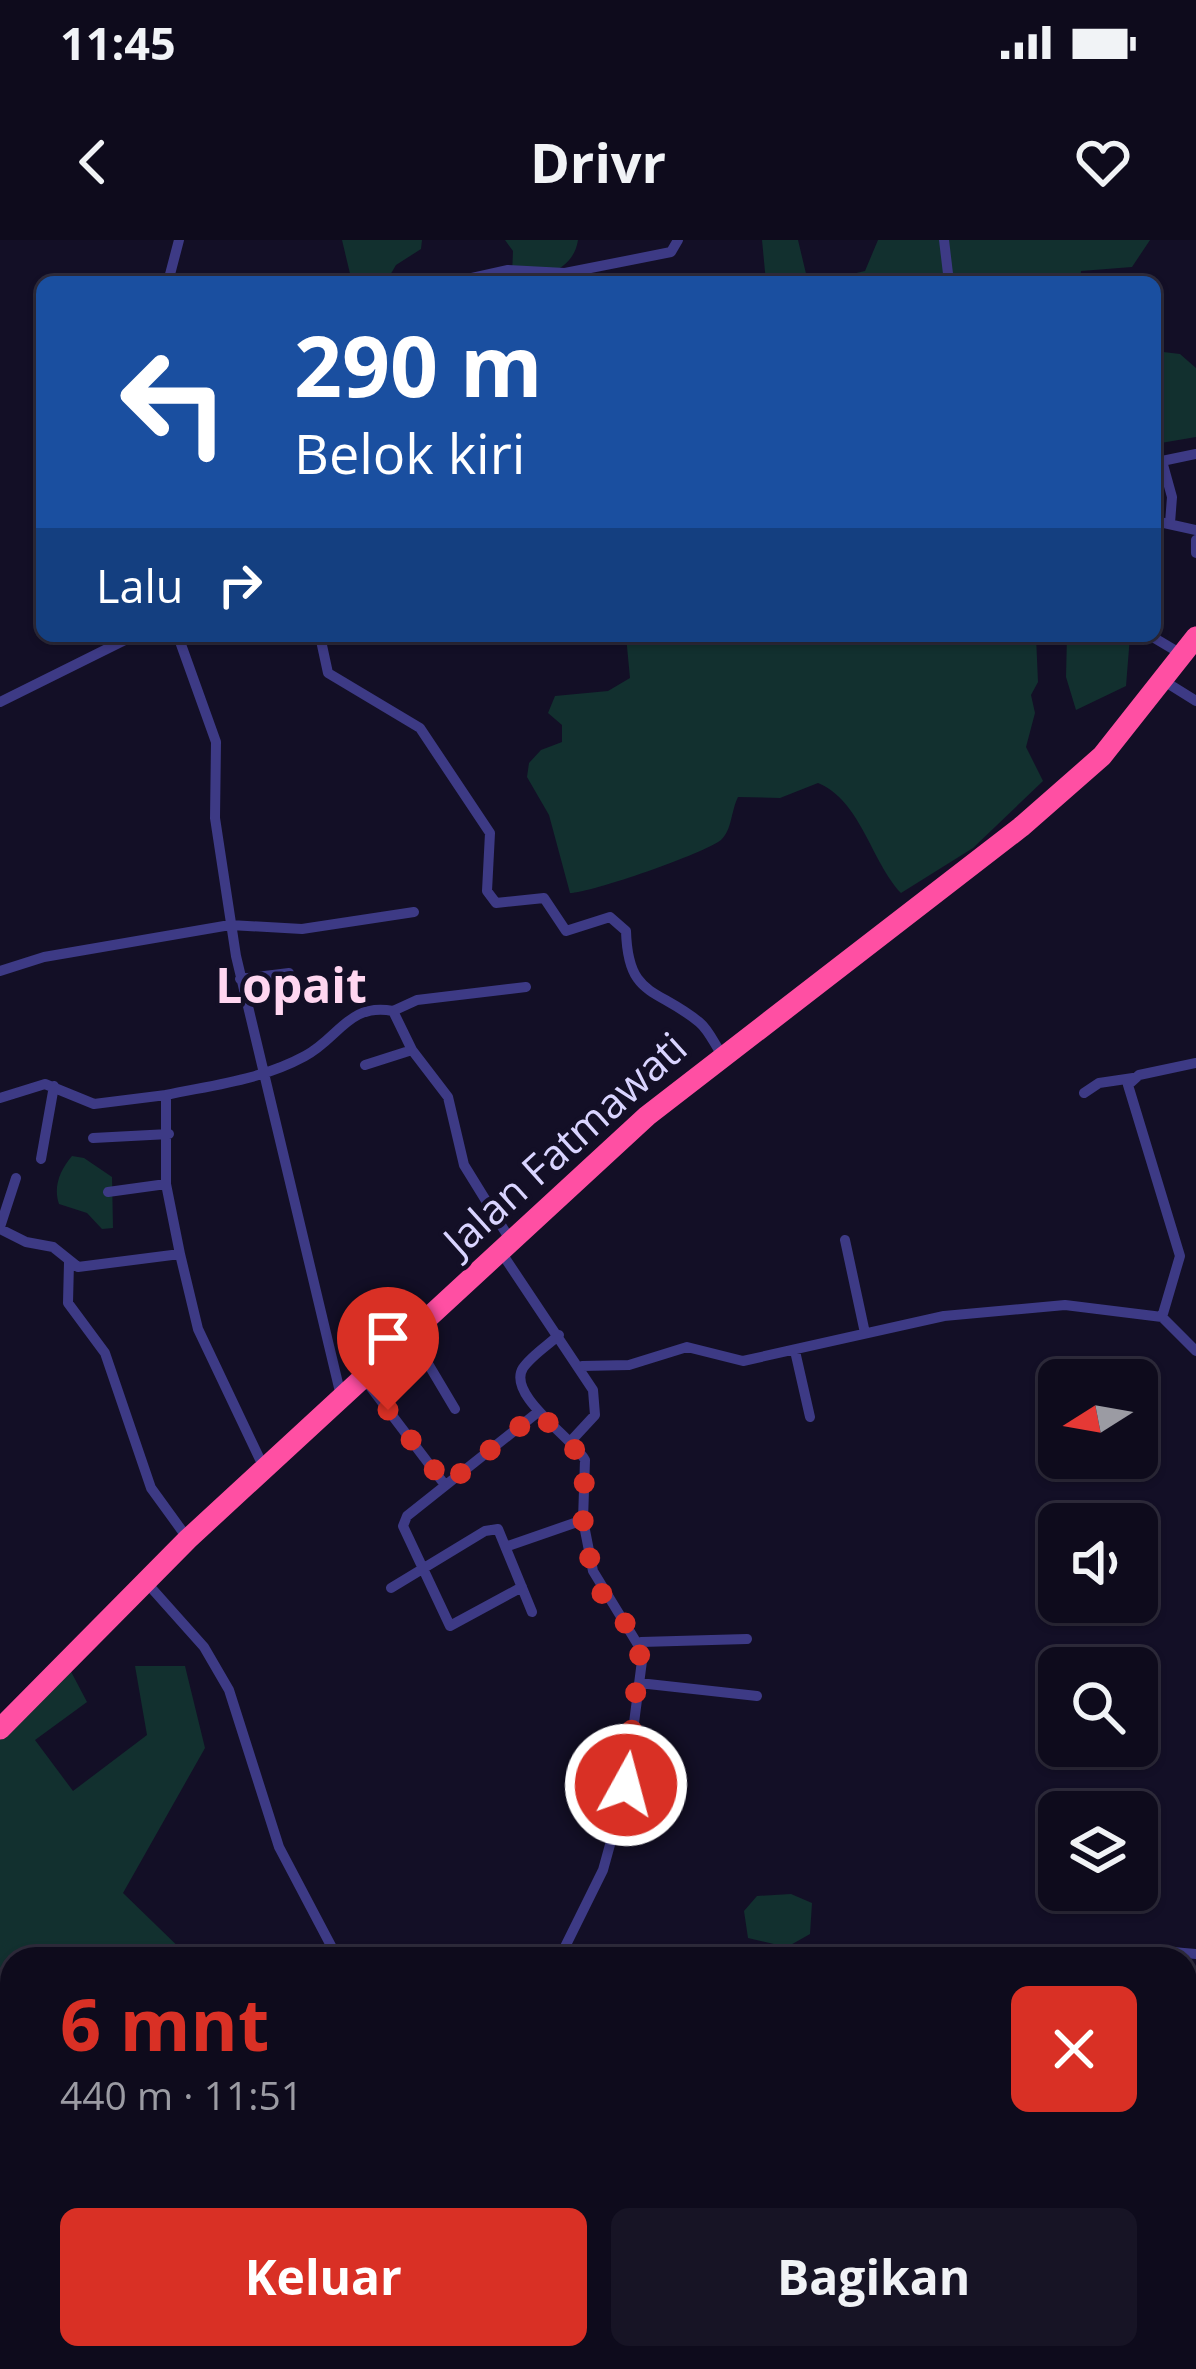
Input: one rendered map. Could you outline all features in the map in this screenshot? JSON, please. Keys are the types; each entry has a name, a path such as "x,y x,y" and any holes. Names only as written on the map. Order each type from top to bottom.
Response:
{"highway":[{"name":"Jalan Fatmawati","path":"0,1729 188,1539 366,1381 647,1116 1021,827 1102,757 1190,646"}],"street":[{"path":"170,276 179,240"},
{"path":"483,276 601,267 674,250 678,240"},
{"path":"944,240 948,276"},
{"path":"1169,523 1172,497 1162,461 1196,454"},
{"path":"1161,522 1196,530"},
{"path":"1196,540 1196,553"},
{"path":"0,702 57,669 119,642"},
{"path":"180,642 216,742 215,818 240,979 342,1400"},
{"path":"321,642 328,673 420,728 462,788 490,833 487,891 496,903 544,898 566,931 610,917 626,931 627,968 654,998 701,1024 722,1055"},
{"path":"1164,681 1196,701"},
{"path":"0,971 44,957 230,925 310,928 414,912"},
{"path":"240,979 289,973"},
{"path":"2,1093 54,1086 94,1104 166,1095 264,1075 327,1042 348,1017 394,1011 417,1000 526,987"},
{"path":"394,1011 412,1050 448,1097 464,1165 507,1247 593,1390 595,1415 570,1442"},
{"path":"365,1065 412,1050"},
{"path":"1084,1093 1100,1083 1196,1064"},
{"path":"1132,1078 1128,1097 1160,1177 1180,1256 1162,1317"},
{"path":"40,1159 54,1086"},
{"path":"166,1095 170,1134 166,1184 180,1254 211,1363 265,1471"},
{"path":"93,1138 170,1134"},
{"path":"16,1178 0,1228 26,1242 53,1247 69,1262 107,1267 180,1254"},
{"path":"108,1192 166,1184"},
{"path":"845,1240 865,1333"},
{"path":"69,1262 68,1303 105,1353 152,1488 188,1539"},
{"path":"582,1366 629,1365 687,1347 743,1361 944,1316 1065,1305 1162,1317 1196,1351"},
{"path":"411,1335 455,1409"},
{"path":"559,1335 520,1376 538,1412 570,1442 587,1468 583,1520 592,1571 604,1598 641,1642 626,1785 603,1870 565,1947"},
{"path":"795,1351 810,1417"},
{"path":"366,1381 446,1485"},
{"path":"523,1587 451,1626 403,1526 538,1412"},
{"path":"508,1546 583,1520"},
{"path":"392,1588 489,1529 498,1529 532,1612"},
{"path":"146,1582 204,1647 229,1690 279,1847 332,1947"},
{"path":"641,1642 747,1639"},
{"path":"639,1683 757,1696"}],"green space":[{"path":"342,240 422,240 421,249 396,265 390,276 351,276"},
{"path":"505,240 578,240 565,264 541,276 508,276 512,275 513,251"},
{"path":"762,240 798,240 807,276 765,276"},
{"path":"878,240 1150,240 1132,267 1081,271 1081,276 843,276 865,271"},
{"path":"1161,352 1180,354 1196,368 1196,437 1161,443"},
{"path":"627,642 1036,642 1038,682 1031,695 1035,713 1026,747 1043,781 973,848 901,893 845,803 818,783 780,798 738,797 727,831 711,846 623,880 570,893 549,815 527,777 529,763 541,750 562,742 562,725 548,713 555,696 608,691 630,678"},
{"path":"1067,642 1130,642 1126,686 1076,710 1066,677"},
{"path":"72,1156 84,1158 112,1177 113,1228 102,1229 87,1213 59,1204 59,1179"},
{"path":"67,1664 87,1702 35,1740 73,1791 147,1735 135,1666 185,1666 205,1748 123,1893 179,1947 0,1947 0,1736"},
{"path":"791,1894 812,1903 810,1934 787,1947 748,1938 744,1911 757,1896"}],"district":[{"name":"Lopait","path":"291,986"}],"route":[{"path":"388,1410 446,1485 538,1412 581,1452 587,1476 583,1520 592,1571 604,1598 641,1642 643,1652 626,1785"}]}
